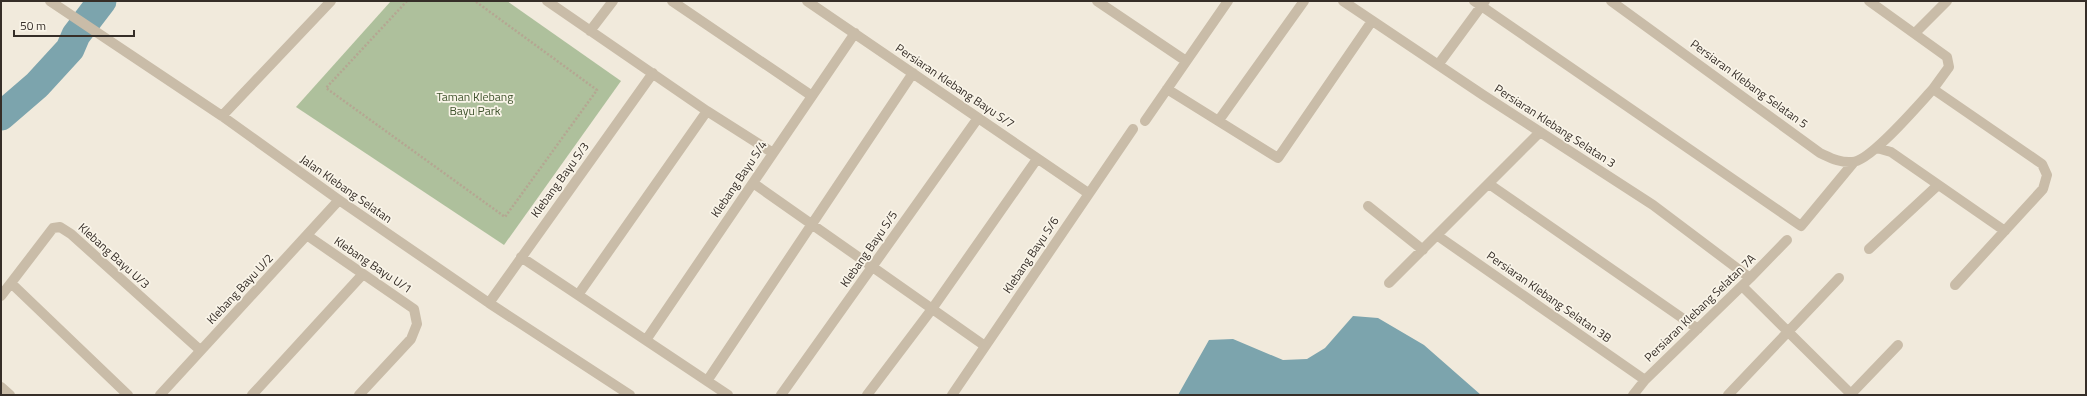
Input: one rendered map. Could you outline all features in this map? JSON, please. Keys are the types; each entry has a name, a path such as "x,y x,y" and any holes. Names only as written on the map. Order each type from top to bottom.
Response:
{"street":[{"name":"Jalan Klebang Selatan","path":"50,1 222,116 339,200 489,303 630,395"},
{"path":"222,116 331,1"},
{"path":"547,1 707,111 773,153"},
{"path":"590,31 613,1"},
{"path":"672,1 812,96"},
{"name":"Persiaran Klebang Bayu S/7","path":"807,1 1088,193"},
{"path":"1097,1 1186,61"},
{"path":"1145,121 1228,1"},
{"path":"1219,120 1304,1"},
{"name":"Persiaran Klebang Selatan 3","path":"1343,1 1438,65 1653,205 1750,278"},
{"name":"Persiaran Klebang Selatan 5","path":"1611,1 1820,153 1836,161 1854,162"},
{"path":"1438,65 1480,3 1801,226 1854,162 1877,148 1933,89 1949,67 1947,57 1915,32 1869,1"},
{"path":"1915,32 1947,1"},
{"path":"1167,89 1278,158 1372,21"},
{"name":"Klebang Bayu S/4","path":"646,340 855,33"},
{"name":"Klebang Bayu S/3","path":"489,303 653,73"},
{"path":"707,381 913,73"},
{"path":"1933,89 2042,164 2047,175 2042,189 1955,285"},
{"path":"578,295 707,111"},
{"name":"Klebang Bayu S/5","path":"781,395 978,118"},
{"name":"Klebang Bayu S/6","path":"952,395 1132,129"},
{"path":"1390,283 1540,132"},
{"path":"1877,148 1891,152 2005,231"},
{"path":"867,395 932,309 1037,158"},
{"path":"753,183 985,346"},
{"path":"1489,184 1698,329"},
{"path":"1869,249 1938,185"},
{"name":"Klebang Bayu U/2","path":"160,395 200,350 308,236 339,200"},
{"path":"1368,206 1423,250"},
{"name":"Klebang Bayu U/3","path":"1,296 53,228 60,227 71,234 200,350"},
{"name":"Klebang Bayu U/1","path":"308,236 414,309 417,324 411,339 359,395"},
{"name":"Persiaran Klebang Selatan 3B","path":"1438,236 1645,380"},
{"name":"Persiaran Klebang Selatan 7A","path":"1633,395 1645,380 1787,240"},
{"path":"521,257 728,395"},
{"path":"252,395 363,274"},
{"path":"1728,395 1787,331 1839,278"},
{"path":"11,283 128,395"},
{"path":"1742,286 1851,395 1898,345"},
{"path":"1,387 10,395"}],"path":[{"path":"407,1 326,88 505,217 597,90 475,1"}],"green space":[{"name":"Taman Klebang Bayu Park","path":"391,1 507,1 621,81 504,245 296,107"}],"water":[{"path":"1353,316 1378,318 1424,345 1481,395 1178,395 1209,340 1233,339 1283,360 1307,359 1325,348"}],"waterway":[{"path":"1,116 37,85 70,49 76,35 102,1"}]}
